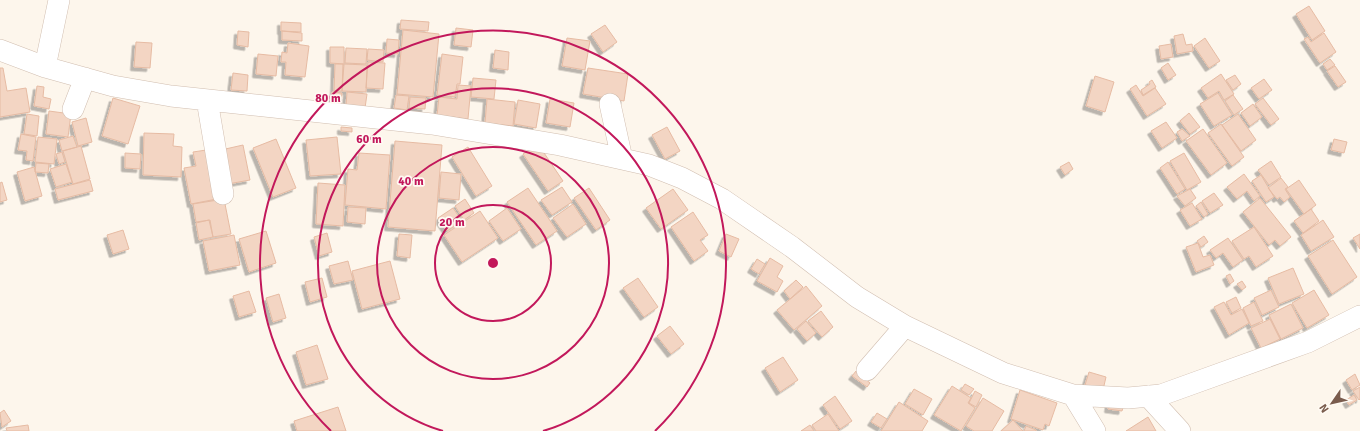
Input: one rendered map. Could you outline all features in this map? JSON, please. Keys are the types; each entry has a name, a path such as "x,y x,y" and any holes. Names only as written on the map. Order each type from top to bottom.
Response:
{"street":[{"path":"45,67 59,0"},
{"path":"0,50 45,67 113,86 207,100 432,124 560,145 649,164 682,178 722,199 792,247 857,297 905,326 1003,373 1073,395 1128,398 1161,395 1308,342 1352,320"},
{"path":"73,109 85,78"},
{"path":"207,100 223,194"},
{"path":"610,104 622,159"},
{"path":"1310,353 1352,320"},
{"path":"867,370 905,326"},
{"path":"1073,395 1095,431"},
{"path":"1148,396 1180,431"}],"building":[{"path":"1309,6 1325,31 1312,40 1296,14"},
{"path":"401,20 429,22 428,31 400,29"},
{"path":"281,22 301,23 301,32 281,31"},
{"path":"605,25 617,42 603,52 591,34"},
{"path":"456,28 473,30 471,47 454,45"},
{"path":"403,30 439,34 433,97 397,94"},
{"path":"238,31 249,32 248,47 237,45"},
{"path":"282,31 302,33 302,41 282,40"},
{"path":"1324,33 1336,52 1320,63 1304,39 1308,37 1311,42"},
{"path":"1183,34 1186,45 1192,44 1193,51 1177,54 1174,36"},
{"path":"567,38 590,41 585,70 562,66"},
{"path":"1205,38 1220,61 1209,68 1194,46"},
{"path":"387,39 399,40 398,54 386,53"},
{"path":"136,42 152,43 150,68 134,67"},
{"path":"288,43 309,46 305,77 285,75 286,62 281,62 282,52 287,53"},
{"path":"1171,44 1173,57 1161,59 1159,46"},
{"path":"330,47 344,47 344,64 330,63"},
{"path":"346,48 367,49 366,64 345,63"},
{"path":"368,49 384,50 383,62 367,60"},
{"path":"495,50 509,52 508,70 493,68"},
{"path":"258,54 278,56 276,76 256,74"},
{"path":"442,54 463,57 460,84 457,84 455,97 437,95"},
{"path":"1330,59 1335,65 1327,70 1323,64"},
{"path":"368,62 385,63 383,89 366,88"},
{"path":"1168,63 1176,75 1168,80 1161,68"},
{"path":"335,64 343,64 342,91 334,91"},
{"path":"344,64 367,65 366,92 342,91"},
{"path":"1335,66 1346,82 1338,87 1327,71"},
{"path":"0,68 3,68 7,91 26,88 30,112 0,117"},
{"path":"588,68 628,74 624,101 583,94"},
{"path":"233,73 248,75 247,91 231,90"},
{"path":"1221,74 1234,94 1224,100 1219,91 1208,98 1201,88"},
{"path":"1235,75 1241,84 1233,90 1226,80"},
{"path":"1095,76 1114,82 1105,112 1086,106"},
{"path":"473,78 496,80 494,99 471,97"},
{"path":"1264,79 1272,90 1259,99 1251,88"},
{"path":"1152,80 1156,87 1143,95 1141,90 1150,84 1149,82"},
{"path":"458,85 471,86 468,119 437,115 439,97 457,99"},
{"path":"1136,85 1143,96 1155,88 1166,104 1147,116 1130,89"},
{"path":"37,86 44,87 43,97 51,99 49,109 34,106"},
{"path":"332,92 342,93 341,106 331,105"},
{"path":"347,92 367,94 365,108 346,106"},
{"path":"1218,93 1232,115 1214,126 1200,104"},
{"path":"396,95 409,96 407,110 394,108"},
{"path":"1233,95 1243,109 1234,115 1225,101"},
{"path":"410,97 426,98 425,109 409,108"},
{"path":"113,98 140,106 128,144 102,136"},
{"path":"1263,98 1279,119 1271,125 1255,104"},
{"path":"487,99 515,102 513,126 485,123"},
{"path":"550,99 574,103 570,127 546,123"},
{"path":"518,100 540,104 536,128 514,124"},
{"path":"1253,104 1262,117 1250,126 1241,113"},
{"path":"49,111 71,114 68,137 46,134"},
{"path":"1189,113 1200,127 1190,134 1180,121"},
{"path":"27,114 39,116 37,136 24,134"},
{"path":"1238,114 1256,140 1241,151 1222,125"},
{"path":"86,118 92,142 78,146 72,122"},
{"path":"1166,122 1177,138 1162,148 1151,131"},
{"path":"1221,124 1244,157 1232,166 1208,133"},
{"path":"341,127 352,128 352,132 341,131"},
{"path":"667,127 680,151 665,159 652,135"},
{"path":"1182,129 1190,136 1182,141 1177,132"},
{"path":"1203,129 1227,163 1211,175 1186,141"},
{"path":"144,133 174,134 173,146 182,147 181,177 143,175"},
{"path":"21,134 36,137 33,161 26,160 27,151 18,150"},
{"path":"73,136 77,147 62,151 59,140"},
{"path":"38,137 57,139 54,164 35,162"},
{"path":"337,137 341,174 310,176 306,140"},
{"path":"276,139 296,188 273,197 253,148"},
{"path":"1334,139 1347,142 1344,153 1331,150"},
{"path":"395,141 442,145 435,231 388,227"},
{"path":"538,144 563,181 548,191 523,154"},
{"path":"243,145 250,180 228,184 221,150"},
{"path":"81,146 90,179 73,184 63,151"},
{"path":"468,147 492,186 476,196 452,157"},
{"path":"213,149 222,198 191,204 184,168 196,166 193,152"},
{"path":"62,152 65,162 59,164 56,154"},
{"path":"125,153 141,154 140,169 125,168"},
{"path":"359,153 390,155 386,209 345,205 348,169 357,170"},
{"path":"1184,153 1201,182 1187,190 1170,161"},
{"path":"1271,161 1281,177 1269,185 1258,170"},
{"path":"1069,162 1073,169 1065,175 1060,167"},
{"path":"1168,162 1185,189 1177,194 1160,168"},
{"path":"36,163 49,164 48,173 35,172"},
{"path":"66,164 72,182 56,187 50,169"},
{"path":"34,167 42,196 25,201 17,172"},
{"path":"441,172 461,174 459,200 439,198"},
{"path":"1244,174 1260,196 1254,201 1247,191 1237,199 1227,187"},
{"path":"1261,175 1274,197 1266,202 1252,181"},
{"path":"1281,178 1288,187 1285,189 1290,197 1284,202 1280,197 1277,199 1268,188"},
{"path":"90,180 93,191 58,200 55,189"},
{"path":"1299,180 1316,205 1304,214 1286,189"},
{"path":"2,182 7,200 0,202 0,183"},
{"path":"318,183 345,185 343,226 316,224"},
{"path":"562,187 572,202 552,215 541,200"},
{"path":"528,188 557,231 536,245 507,202"},
{"path":"589,188 610,220 596,230 574,198"},
{"path":"673,189 688,210 661,229 646,208"},
{"path":"1190,189 1196,198 1185,206 1177,196"},
{"path":"1214,193 1223,205 1210,213 1202,201"},
{"path":"1260,198 1291,237 1280,246 1275,240 1269,245 1243,212"},
{"path":"224,199 231,234 213,237 210,220 196,222 193,204"},
{"path":"465,199 474,213 464,220 455,206"},
{"path":"1201,202 1208,214 1204,217 1196,206"},
{"path":"1192,203 1202,219 1190,226 1180,210"},
{"path":"573,204 586,224 567,237 553,218"},
{"path":"348,207 366,208 365,224 347,222"},
{"path":"453,208 462,221 447,231 438,218"},
{"path":"507,208 521,229 503,241 489,221"},
{"path":"1311,209 1319,221 1303,233 1294,221"},
{"path":"480,211 498,238 462,262 444,235"},
{"path":"693,212 708,235 700,240 708,251 694,261 671,227"},
{"path":"209,220 213,237 199,240 196,223"},
{"path":"1323,220 1334,237 1311,251 1301,235"},
{"path":"1254,227 1273,256 1256,267 1249,256 1244,259 1232,241"},
{"path":"123,230 129,249 113,254 107,235"},
{"path":"266,231 276,263 249,272 239,239"},
{"path":"327,233 332,252 319,256 314,237"},
{"path":"399,234 412,235 410,258 397,256"},
{"path":"726,234 739,239 731,257 719,251"},
{"path":"1360,234 1360,249 1353,238"},
{"path":"234,235 240,265 209,271 203,241"},
{"path":"1204,236 1208,242 1201,247 1197,241"},
{"path":"1228,238 1243,260 1233,267 1223,253 1216,258 1210,250"},
{"path":"1333,240 1357,277 1332,294 1308,256"},
{"path":"1198,243 1203,257 1210,255 1214,265 1196,272 1186,247"},
{"path":"770,258 783,266 777,277 783,281 777,292 757,281"},
{"path":"757,259 765,264 759,274 751,269"},
{"path":"348,261 353,280 334,284 329,266"},
{"path":"390,261 400,299 362,309 352,271"},
{"path":"1293,268 1304,294 1279,304 1268,278"},
{"path":"1230,274 1234,281 1230,284 1226,276"},
{"path":"322,278 327,297 310,302 305,282"},
{"path":"638,278 658,307 644,317 623,288"},
{"path":"796,280 803,287 790,299 784,291"},
{"path":"1242,281 1246,287 1242,290 1237,284"},
{"path":"806,286 822,306 794,330 777,310"},
{"path":"1271,290 1279,307 1262,315 1254,298"},
{"path":"1314,290 1329,315 1307,328 1292,303"},
{"path":"249,291 256,312 239,317 233,296"},
{"path":"279,294 286,318 273,322 266,298"},
{"path":"1236,297 1241,308 1232,313 1226,302"},
{"path":"1224,302 1231,315 1242,309 1249,323 1229,335 1214,307"},
{"path":"1254,302 1263,321 1251,326 1243,308"},
{"path":"1291,304 1303,328 1281,339 1269,315"},
{"path":"821,311 833,327 822,337 808,321"},
{"path":"1270,319 1280,339 1261,348 1251,328"},
{"path":"806,321 816,333 807,341 797,329"},
{"path":"670,326 684,344 671,354 657,336"},
{"path":"317,345 328,379 306,385 296,352"},
{"path":"783,357 798,380 780,392 765,368"},
{"path":"856,371 870,383 867,387 852,376"},
{"path":"1089,372 1106,377 1103,390 1085,385"},
{"path":"1355,374 1360,385 1352,390 1346,380"},
{"path":"965,384 974,389 969,395 961,390"},
{"path":"952,386 971,398 968,403 975,408 961,431 934,415"},
{"path":"1360,387 1360,399 1359,400 1353,391"},
{"path":"914,389 932,399 923,415 905,404"},
{"path":"1020,390 1057,403 1049,426 1045,424 1043,430 1011,419"},
{"path":"975,391 982,395 976,407 969,403"},
{"path":"1354,395 1357,400 1349,405 1346,400"},
{"path":"835,396 852,421 840,429 823,405"},
{"path":"983,398 1004,411 992,431 974,431 966,426"},
{"path":"899,402 928,421 922,431 881,431"},
{"path":"1109,402 1124,404 1122,411 1108,409"},
{"path":"338,407 346,431 297,431 294,421"},
{"path":"4,410 11,421 2,427 0,413"},
{"path":"877,413 887,419 881,428 871,422"},
{"path":"828,414 839,431 816,431 812,425"},
{"path":"1148,417 1156,431 1126,431"},
{"path":"1013,420 1023,431 1001,431"},
{"path":"28,425 29,431 7,431 6,428"},
{"path":"810,425 814,431 801,431"},
{"path":"1026,426 1036,430 1036,431 1024,431"}]}
